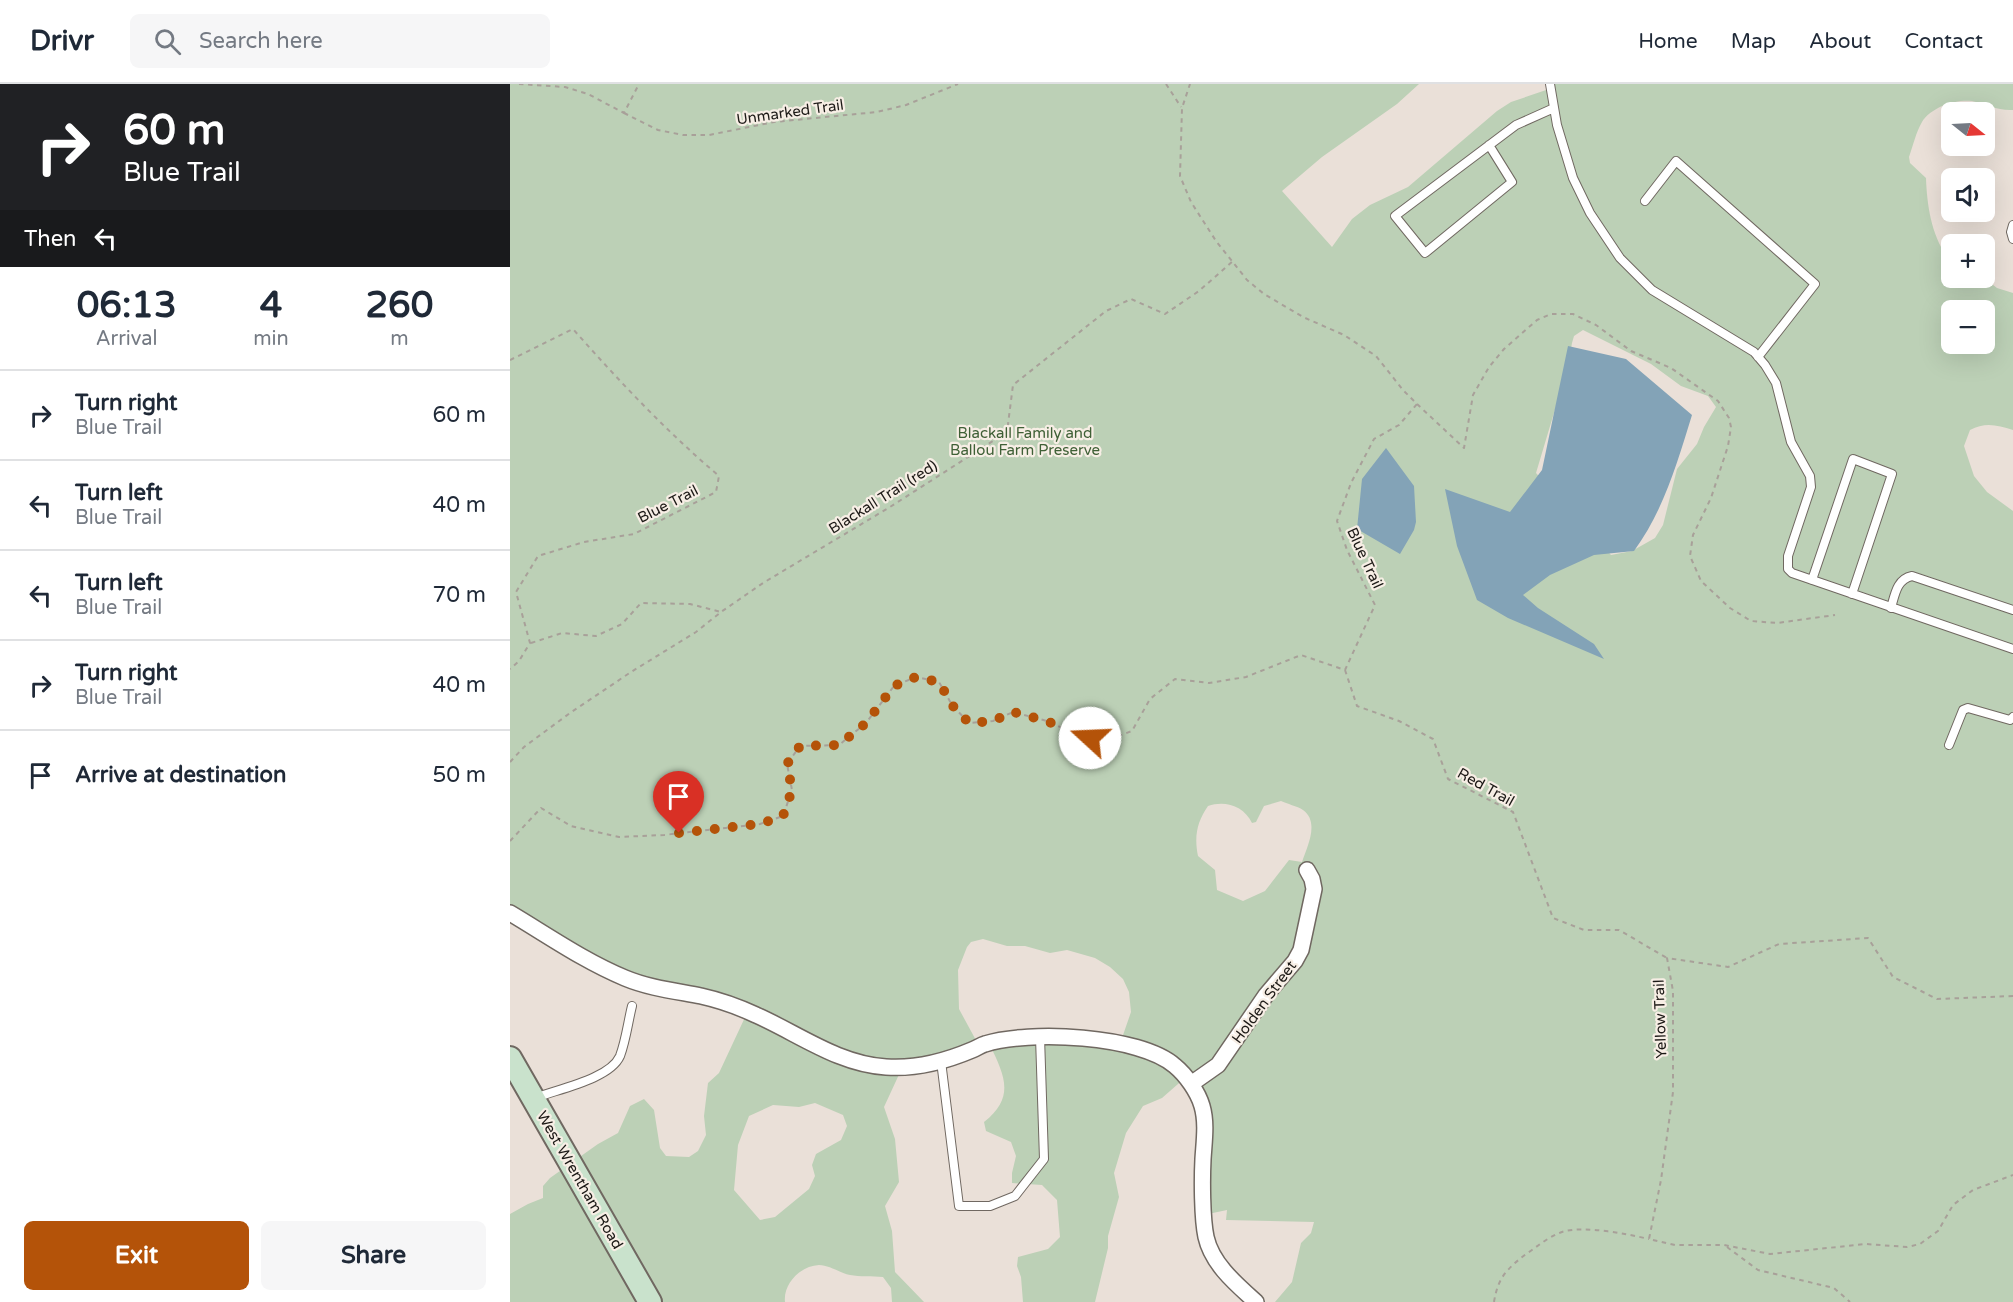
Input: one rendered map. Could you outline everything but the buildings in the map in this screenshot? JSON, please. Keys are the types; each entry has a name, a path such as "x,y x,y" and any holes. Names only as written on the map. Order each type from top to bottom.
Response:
{"street":[{"name":"Holden Street","path":"1191,1084 1218,1065 1266,995 1295,961 1301,950 1314,889 1307,870"},
{"path":"510,913 583,958 626,978 662,989 703,996 737,1007 849,1060 871,1066 904,1067 971,1051 986,1044 1053,1036 1132,1045 1164,1058 1175,1066 1191,1084 1202,1103 1205,1118 1202,1168 1206,1239 1216,1261 1256,1302"},
{"name":"West Wrentham Road","path":"513,1070 533,1099 650,1302"}],"lane":[{"path":"1550,84 1557,125 1573,178 1590,213 1620,258 1652,290 1729,335 1758,357 1776,383 1791,442 1810,476 1811,487 1787,564 1788,570 2013,649"},
{"path":"1489,145 1512,182 1425,253 1395,216 1489,145 1516,125 1554,108"},
{"path":"1645,201 1676,161 1815,284 1758,357"},
{"path":"2013,225 2011,232 2013,239"},
{"path":"1812,580 1853,459 1892,474 1852,594"},
{"path":"1891,608 1899,584 1905,577 1912,576 2013,610"},
{"path":"1949,745 1963,710 1968,708 2012,720"},
{"path":"533,1099 599,1075 613,1067 620,1057 632,1006"},
{"path":"941,1059 959,1206 990,1206 1015,1196 1044,1159 1040,1037"}],"path":[{"path":"519,84 565,87 588,94 624,113 639,84"},
{"name":"Unmarked Trail","path":"624,113 658,130 683,135 709,135 774,122 877,112 906,105 958,84"},
{"path":"1166,84 1182,108"},
{"path":"1190,84 1182,108 1179,176 1191,202 1216,241 1247,280 1280,305 1344,336 1376,356 1403,390 1464,448 1473,395 1489,367 1504,349 1537,320 1551,314 1573,314 1596,325 1631,351 1671,368 1718,401 1729,418 1731,427 1728,446 1711,498 1693,535 1690,556 1701,581 1730,608 1751,621 1777,623 1835,615"},
{"name":"Blackall Trail (red)","path":"510,762 524,747 570,713 696,632 773,577 890,507 1007,432 1013,385 1106,311 1131,299 1165,314 1199,291 1233,261"},
{"name":"Blue Trail","path":"510,360 573,329 608,369 685,447 719,476 716,492 634,534 584,542 538,555 516,592 530,643"},
{"name":"Blue Trail","path":"1345,670 1375,605 1347,550 1337,521 1351,483 1374,439 1399,425 1417,404"},
{"path":"510,669 519,661 530,643 562,633 596,636 622,624 641,603 690,604 721,612"},
{"path":"510,841 541,808 572,826 619,837 663,835 760,824 783,816 792,790 787,764 800,746 839,745 866,723 894,686 916,677 939,682 952,705 969,723 993,721 1013,712 1047,721 1075,734 1105,741 1132,731 1150,699 1175,679 1209,683 1246,676 1301,655 1345,670"},
{"name":"Red Trail","path":"1345,670 1358,706 1399,721 1433,740 1448,779 1513,812 1553,918 1584,930 1619,930 1666,958"},
{"name":"Yellow Trail","path":"1649,1239 1661,1180 1673,1092 1673,991 1666,958 1728,967 1779,944 1868,938 1893,977 1937,999 2013,996"},
{"path":"1494,1302 1496,1290 1508,1268 1548,1238 1564,1231 1587,1230 1675,1245 1724,1245 1770,1254 1866,1244 1907,1247 1920,1244 1938,1231 1953,1205 1973,1190 2013,1175"},
{"path":"1724,1245 1758,1270 1834,1288 1850,1302"}],"green space":[{"name":"Blackall Family and Ballou Farm Preserve","path":"510,84 1419,84 1397,104 1322,157 1282,191 1332,247 1352,219 1370,205 1408,187 1497,111 1511,102 1552,88 1555,84 2013,84 2013,110 1995,107 1995,102 1941,102 1941,106 1931,112 1920,126 1909,157 1910,163 1926,178 1932,222 1941,246 1941,288 1995,286 2013,293 2013,430 1991,425 1975,427 1970,430 1964,446 1974,476 1987,492 2013,511 2013,1302 1275,1302 1292,1282 1301,1243 1311,1233 1314,1222 1226,1220 1227,1210 1208,1214 1200,1112 1186,1077 1162,1098 1143,1106 1126,1133 1114,1173 1119,1197 1108,1236 1108,1248 1095,1302 1023,1302 1021,1277 1017,1266 1018,1257 1048,1249 1060,1237 1057,1200 1042,1185 1012,1183 1016,1156 1011,1142 986,1131 984,1122 994,1113 1004,1095 1003,1076 990,1045 1122,1038 1131,1012 1129,992 1123,979 1110,967 1095,958 1067,950 1050,953 1025,946 1007,946 983,939 971,942 958,970 959,1009 978,1044 902,1068 884,1107 895,1139 899,1182 885,1206 892,1231 895,1272 924,1302 892,1302 891,1288 883,1277 850,1275 819,1265 805,1269 794,1277 787,1289 785,1302 510,1302 510,1214 543,1198 543,1186 550,1178 598,1144 618,1133 630,1106 644,1099 654,1110 660,1148 666,1156 689,1157 698,1151 706,1135 704,1116 708,1083 719,1073 747,1013 620,971 510,912","holes":["1583,330 1651,364 1681,386 1708,396 1716,407 1697,444 1677,469 1663,525 1655,538 1632,551 1611,555 1536,473 1568,366 1574,336","1281,801 1303,810 1311,821 1311,835 1302,862 1289,860 1265,891 1243,901 1217,890 1215,870 1198,856 1196,842 1197,830 1208,806 1214,804 1233,806 1244,812 1252,823 1256,822 1264,806","815,1103 843,1115 847,1126 841,1140 816,1154 812,1165 815,1176 809,1189 775,1217 760,1220 734,1190 738,1145 749,1116 773,1105 799,1107"]}],"water":[{"path":"1568,346 1626,359 1692,415 1662,503 1634,551 1594,555 1550,575 1523,595 1538,608 1594,644 1604,659 1508,618 1477,600 1457,546 1445,489 1510,512 1542,470"},
{"path":"1386,448 1414,486 1416,522 1400,554 1357,529 1362,479"}],"route":[{"path":"679,833 760,824 783,816 792,790 787,764 800,746 839,745 866,723 894,686 916,677 939,682 952,705 969,723 993,721 1013,712 1047,721 1090,738"}]}
